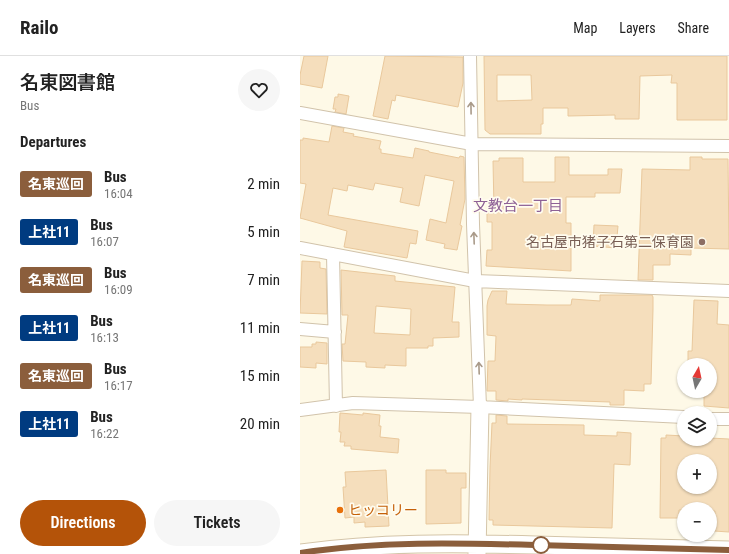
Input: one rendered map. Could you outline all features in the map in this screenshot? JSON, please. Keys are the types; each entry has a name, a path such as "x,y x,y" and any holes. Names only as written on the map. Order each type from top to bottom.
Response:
{"street":[{"path":"470,56 475,281 480,407 478,549"},
{"path":"300,113 472,144 729,146"},
{"path":"300,248 475,281 729,291"},
{"path":"333,254 336,406"},
{"path":"300,329 335,332"},
{"path":"300,410 353,403 480,407 677,417"},
{"path":"717,419 729,420"},
{"path":"300,553 395,545 478,549 729,550"}],"building":[{"path":"304,56 328,56 322,88 300,84 300,75"},
{"path":"385,56 463,57 463,83 458,107 396,95 395,101 392,100 388,119 373,116"},
{"path":"484,56 727,56 727,120 677,120 677,83 671,83 672,75 640,76 639,119 615,119 615,115 568,116 568,108 543,108 543,124 541,124 541,134 490,134 485,130","holes":["497,75 531,75 532,100 497,101"]},
{"path":"338,94 349,96 346,114 335,112 336,109 333,109 335,97 338,97"},
{"path":"332,126 344,128 343,132 354,134 353,136 381,141 379,149 381,149 381,153 413,158 415,148 459,158 460,156 464,157 465,199 460,225 462,226 457,250 444,248 445,244 426,240 430,219 446,223 454,181 425,175 419,206 400,202 403,188 375,183 373,190 348,185 347,191 333,188 328,215 418,231 416,244 410,243 407,258 344,247 347,231 300,218 306,184 300,183 300,140 303,140 303,138 329,142"},
{"path":"555,157 569,157 569,175 608,175 608,169 622,169 620,193 595,193 595,197 566,197 566,223 571,223 571,271 486,266 487,250 492,250 492,222 487,222 487,210 494,210 493,161 499,161 499,158 523,158 523,182 555,182"},
{"path":"690,157 702,157 702,159 728,159 729,249 691,248 691,255 670,254 670,265 653,265 653,280 638,280 642,169 690,170"},
{"path":"594,225 618,226 616,248 593,246"},
{"path":"302,261 320,262 320,268 326,269 327,314 300,313"},
{"path":"341,270 395,276 395,281 455,287 452,322 459,322 459,337 433,338 433,346 428,346 428,348 406,348 406,366 385,365 385,368 366,367 366,362 343,361 342,344 345,344 348,315 342,315","holes":["376,306 411,309 410,335 374,333"]},
{"path":"492,291 507,291 506,304 571,305 572,299 600,301 600,295 652,295 651,384 644,384 644,391 624,390 624,405 610,405 610,402 522,399 508,399 508,401 496,400 496,391 487,391 488,361 495,361 496,336 487,335 487,306"},
{"path":"694,300 718,301 717,324 729,325 729,408 704,406 704,398 717,398 717,358 688,358 688,351 692,351"},
{"path":"316,342 327,343 327,364 316,363 316,368 300,367 300,347 312,347 312,344 316,344"},
{"path":"340,413 380,415 380,437 399,439 398,453 351,449 351,446 344,446 345,442 340,442"},
{"path":"496,415 507,416 507,424 584,425 584,435 617,436 617,432 631,433 630,465 614,464 612,528 493,525 493,520 489,520 490,467 492,423 496,423"},
{"path":"666,435 677,436 677,446 717,446 717,438 729,439 729,532 717,531 717,502 677,502 677,518 660,518 661,438 666,438"},
{"path":"386,470 389,526 365,527 365,522 354,523 354,517 345,518 343,487 346,487 345,472"},
{"path":"426,470 446,470 446,473 466,473 466,488 461,488 461,523 426,524"}],"bus line":[{"name":"名東巡回","path":"300,553 336,548 395,545 478,544 729,550"}],"place":[{"name":"名古屋市猪子石第二保育園","path":"702,242"},
{"name":"ヒッコリー","path":"340,510"}],"district":[{"name":"文教台一丁目","path":"518,206"}]}
